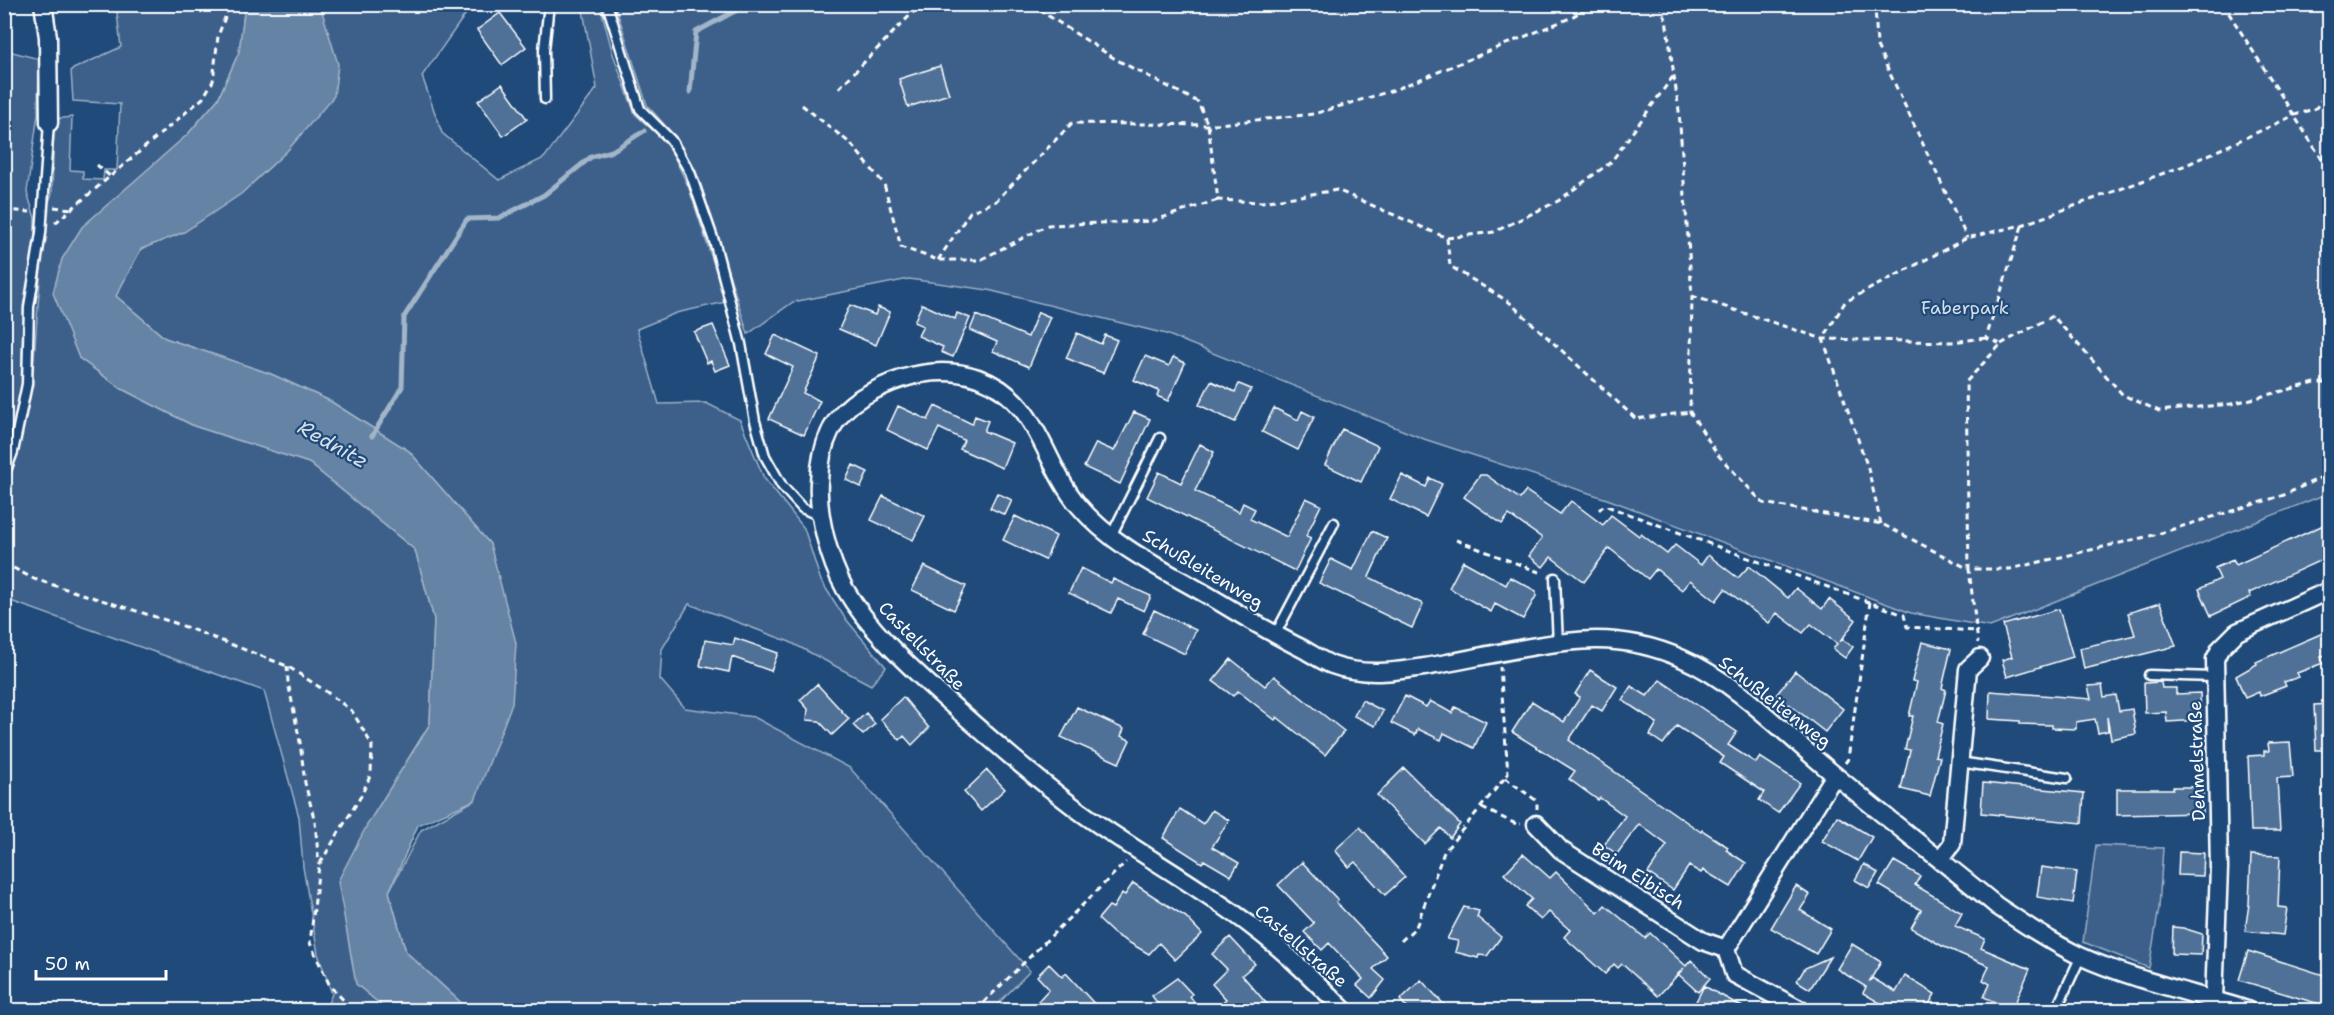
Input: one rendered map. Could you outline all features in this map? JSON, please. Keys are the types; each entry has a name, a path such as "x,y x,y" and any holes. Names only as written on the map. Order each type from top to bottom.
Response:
{"street":[{"path":"43,4 48,37 49,123"},
{"name":"Schußleitenweg","path":"820,516 819,484 823,448 830,429 846,407 866,395 914,374 946,371 974,376 995,385 1014,399 1041,436 1062,481 1077,505 1110,537 1275,635 1334,666 1364,671 1405,670 1558,644 1597,640 1653,648 1684,659 1733,690 1835,775 2022,923 2081,956 2247,1011"},
{"name":"Castellstraße","path":"820,516 845,588 879,633 907,663 982,732 1078,810 1259,931 1344,1011"},
{"name":"Dehmelstraße","path":"2214,1000 2219,868 2215,660 2220,648 2237,632 2330,590"},
{"path":"1940,859 1952,844 1968,669 1980,658"},
{"path":"1801,1011 1734,974 1726,949 1835,775"},
{"name":"Beim Eibisch","path":"1536,824 1561,850 1703,941 1726,949"}],"lane":[{"path":"545,99 544,50 549,4"},
{"path":"607,4 640,109 671,140 690,172 716,244 741,344 755,421 765,456 782,486 802,508 820,516"},
{"path":"4,476 13,452 27,384 30,307 41,233 49,123"},
{"path":"1110,537 1160,438"},
{"name":"Schußleitenweg","path":"1275,635 1334,523"},
{"path":"1555,578 1558,644"},
{"path":"2149,675 2214,677"},
{"path":"1959,762 2067,778"},
{"path":"2056,1011 2081,956"}],"path":[{"path":"41,233 74,209 203,98 213,81 218,36 230,4"},
{"path":"838,88 921,4"},
{"path":"1030,4 1117,60 1198,102 1208,124 1218,200"},
{"path":"938,260 970,212 996,201 1072,123 1208,124 1314,114 1394,90 1570,18 1593,4"},
{"path":"1659,4 1666,19 1675,73 1692,296 1690,412 1718,455 1763,503 1882,524 1969,569 2010,569 2154,535 2284,495 2330,473"},
{"path":"1875,4 1877,46 1966,238"},
{"path":"2223,4 2330,172"},
{"path":"802,105 851,144 884,184 901,247 938,260 980,260 1048,225 1152,221 1218,200 1262,202 1337,190 1447,238 1494,232 1558,201 1611,162 1675,73"},
{"path":"1882,524 1868,468 1823,339 1845,302 1966,238 2022,225 2186,165 2295,115 2316,108 2330,88"},
{"path":"97,165 111,177"},
{"path":"4,210 74,209"},
{"path":"1986,338 2022,225"},
{"path":"1447,238 1450,266 1509,302 1636,419 1690,412"},
{"path":"1692,296 1823,339 1952,342 1986,338 2001,344"},
{"path":"1980,658 1969,569 1966,382 2001,344 2053,316 2124,395 2160,411 2231,404 2315,383 2330,383"},
{"path":"1599,510 1604,505 1905,615 1906,627 1977,631"},
{"path":"1456,540 1555,578"},
{"path":"5,562 34,579 175,623 287,666 352,711 372,745 371,774 361,796 319,865"},
{"path":"1835,775 1848,759 1870,602"},
{"path":"1401,940 1416,927 1444,852 1508,774 1499,654"},
{"path":"287,666 305,783 315,822 319,865 310,943 330,986 353,1011"},
{"path":"1482,808 1516,824 1536,824 1537,801 1505,778"},
{"path":"976,1011 1137,850"}],"green space":[{"path":"116,5 245,5 239,52 218,99 188,134 79,358 122,389 194,426 309,463 415,550 434,619 430,724 367,825 356,983 387,1010 325,1010 332,994 318,954 303,867 299,817 264,691 5,599 5,50 39,59 38,114 27,192 35,218 33,371 45,214 52,193 54,119 72,117 70,170 83,171 83,179 103,180 104,170 117,170 120,104 73,101 71,70 121,47"},
{"path":"320,5 472,5 422,76 442,133 499,180 544,158 597,88 582,5 600,5 613,54 635,114 668,144 689,188 726,302 676,313 637,329 659,404 706,403 740,420 764,478 804,528 821,581 845,618 886,667 871,685 790,642 689,604 662,649 660,679 685,708 754,717 850,768 1030,971 992,1010 469,1010 406,952 389,892 421,830 475,800 490,544 409,451 330,401 271,374 165,338 116,296 141,249 184,232"},
{"name":"Faberpark","path":"615,5 2329,5 2329,493 1990,627 1911,613 1607,499 1424,439 1166,334 988,290 909,279 793,302 748,334 700,182 677,139 647,105"},
{"path":"2096,845 2163,848 2159,908 2149,968 2083,942"}],"water":[{"name":"Rednitz","path":"245,5 320,5 338,64 334,96 287,151 241,194 184,232 141,249 116,296 165,338 271,374 330,401 409,451 490,544 516,643 512,703 475,800 418,825 389,892 406,952 469,1010 387,1010 356,984 338,881 367,825 430,724 434,619 415,550 309,463 194,426 122,389 79,358 53,293 62,259 82,227 188,134 218,99 239,52"}],"building":[{"path":"500,13 526,47 502,65 477,30"},
{"path":"940,66 949,94 908,107 899,79"},
{"path":"502,84 527,119 503,136 478,101"},
{"path":"922,304 955,319 957,313 970,318 953,357 941,352 943,347 918,336 923,326 914,322"},
{"path":"850,305 875,315 878,307 890,312 876,345 839,329"},
{"path":"1038,312 1050,317 1029,367 993,351 997,342 970,330 976,315 1028,337"},
{"path":"713,325 730,365 715,371 711,361 707,363 694,332"},
{"path":"1077,333 1101,344 1105,335 1117,340 1103,373 1066,358"},
{"path":"775,335 820,356 803,393 820,401 804,435 769,419 793,367 766,354"},
{"path":"1145,356 1169,366 1173,357 1185,363 1168,401 1157,396 1159,391 1134,380"},
{"path":"1211,381 1235,392 1239,384 1251,389 1235,422 1199,405"},
{"path":"898,406 928,420 935,406 972,424 975,416 988,421 984,431 1012,443 1002,468 960,449 964,440 939,428 928,450 887,430"},
{"path":"1274,408 1298,420 1302,411 1314,417 1298,450 1262,432"},
{"path":"1134,412 1150,419 1120,484 1084,467 1096,443 1114,451"},
{"path":"1342,429 1378,446 1361,482 1325,465"},
{"path":"1200,444 1214,452 1195,491 1239,512 1243,503 1255,509 1250,519 1287,537 1306,498 1321,505 1306,536 1311,538 1295,571 1147,497 1159,472 1181,483"},
{"path":"853,465 868,472 861,487 846,480"},
{"path":"1402,475 1426,487 1430,478 1442,484 1426,517 1390,499"},
{"path":"1480,475 1486,475 1520,499 1526,491 1560,514 1571,501 1603,525 1611,515 1667,554 1675,545 1701,565 1708,555 1738,578 1749,566 1788,598 1796,588 1822,609 1829,599 1856,620 1842,639 1853,647 1845,658 1833,649 1837,644 1811,624 1803,633 1777,613 1769,623 1725,589 1716,601 1690,580 1682,590 1656,569 1648,579 1609,548 1584,582 1551,557 1543,567 1529,556 1542,538 1509,515 1502,524 1464,497"},
{"path":"997,493 1012,500 1005,515 990,508"},
{"path":"883,496 925,516 913,540 871,520"},
{"path":"1015,516 1056,536 1045,560 1003,540"},
{"path":"2330,522 2330,556 2249,593 2251,597 2211,616 2199,589 2220,579 2215,568 2233,560 2236,565"},
{"path":"1372,531 1387,538 1369,577 1423,604 1412,628 1319,583 1331,559 1353,570"},
{"path":"1463,561 1506,585 1510,577 1536,591 1536,596 1523,619 1495,604 1491,612 1449,588"},
{"path":"924,566 966,586 954,610 912,590"},
{"path":"1081,568 1111,583 1113,579 1151,596 1144,611 1118,599 1111,613 1069,593"},
{"path":"2160,603 2176,646 2084,669 2080,648 2135,635 2128,613"},
{"path":"2059,609 2073,657 2007,677 2002,660 2012,657 2003,625"},
{"path":"1154,610 1196,630 1185,654 1143,634"},
{"path":"2330,630 2330,653 2321,657 2323,663 2297,673 2299,677 2284,682 2286,686 2260,696 2259,692 2245,698 2236,676 2257,664 2256,662"},
{"path":"735,638 778,653 771,671 732,657 729,672 700,666 705,640 733,645"},
{"path":"1922,642 1951,649 1942,688 1946,690 1938,722 1943,724 1935,756 1940,757 1930,796 1901,789 1910,750 1905,749 1913,716 1909,716 1917,682 1912,681"},
{"path":"1231,659 1265,686 1274,676 1344,731 1325,755 1277,717 1275,720 1238,691 1233,696 1213,681"},
{"path":"1590,670 1617,687 1602,711 1592,705 1569,740 1701,832 1702,830 1728,847 1726,850 1746,863 1731,887 1703,870 1701,873 1689,866 1673,890 1661,882 1648,873 1667,845 1639,824 1617,854 1604,845 1625,816 1569,779 1575,771 1512,732 1532,701 1564,722 1580,697 1575,694"},
{"path":"1795,671 1843,709 1825,732 1789,704 1785,709 1773,699"},
{"path":"1660,680 1737,732 1728,745 1756,763 1760,757 1800,783 1778,813 1759,800 1764,792 1720,763 1724,757 1677,726 1663,744 1650,735 1657,723 1622,700 1631,686 1647,696"},
{"path":"2161,682 2162,688 2176,688 2176,694 2200,693 2201,720 2167,722 2166,712 2145,713 2144,683"},
{"path":"817,684 849,719 832,735 819,721 807,720 808,709 800,700"},
{"path":"2102,685 2104,697 2116,695 2119,711 2132,709 2136,734 2111,739 2107,717 2108,731 2098,733 2095,719 2076,722 2076,729 1989,719 1990,691 2091,699 2088,686"},
{"path":"1405,696 1426,707 1430,701 1452,713 1455,707 1486,722 1474,748 1444,733 1441,740 1418,729 1415,735 1391,723"},
{"path":"903,697 929,728 912,745 904,736 900,740 880,719"},
{"path":"1362,700 1383,711 1375,726 1354,716"},
{"path":"2330,704 2330,750 2316,750 2314,705"},
{"path":"1077,707 1124,729 1121,736 1130,740 1119,763 1061,737"},
{"path":"866,713 875,724 863,735 853,725"},
{"path":"2290,742 2293,777 2277,778 2280,831 2251,831 2248,756 2264,755 2264,751 2269,751 2268,743"},
{"path":"1404,768 1460,824 1450,838 1441,828 1425,844 1377,795"},
{"path":"987,770 1005,789 981,811 964,792"},
{"path":"1983,783 2084,793 2082,823 1981,813"},
{"path":"2173,787 2203,787 2203,813 2117,815 2117,789 2173,789"},
{"path":"1180,809 1203,824 1212,810 1229,820 1212,847 1239,863 1231,876 1204,860 1202,863 1163,838"},
{"path":"1837,816 1872,837 1858,861 1822,841"},
{"path":"1360,827 1405,877 1385,895 1355,862 1349,867 1335,850"},
{"path":"2179,852 2204,853 2203,876 2178,875"},
{"path":"1523,854 1550,878 1556,872 1598,913 1605,905 1645,938 1650,933 1686,966 1691,960 1710,978 1698,992 1678,974 1658,996 1622,964 1618,968 1614,964 1605,974 1564,937 1570,930 1549,912 1541,920 1525,906 1532,899 1504,874"},
{"path":"2251,855 2280,856 2278,907 2287,908 2283,935 2245,931 2249,904"},
{"path":"1894,861 1920,876 1915,885 1962,913 1955,926 1985,939 1981,948 2030,969 2012,1010 1984,997 1990,984 1983,980 1989,966 1942,946 1911,928 1921,910 1879,885"},
{"path":"1302,862 1387,956 1373,969 1385,980 1371,998 1357,985 1363,979 1329,943 1322,950 1304,932 1314,923 1278,885"},
{"path":"1864,864 1878,873 1869,888 1855,880"},
{"path":"2041,867 2077,872 2073,903 2037,897"},
{"path":"1133,883 1186,917 1202,934 1175,960 1159,943 1149,954 1114,934 1098,919 1109,906 1113,908 1122,893 1125,895"},
{"path":"1796,886 1810,895 1800,910 1831,929 1816,954 1771,928"},
{"path":"1464,907 1479,911 1477,917 1501,937 1487,956 1479,955 1478,958 1455,952 1458,941 1447,939"},
{"path":"2173,927 2202,934 2201,955 2172,954"},
{"path":"1230,937 1255,964 1242,975 1273,1011 1212,1011 1226,999 1212,984 1227,969 1212,954"},
{"path":"1852,944 1881,962 1869,982 1872,978 1896,992 1905,976 1935,994 1925,1011 1893,1011 1863,993 1866,987 1837,969"},
{"path":"2248,951 2330,977 2330,996 2326,1006 2239,980"},
{"path":"1830,957 1810,989 1797,981 1805,968"},
{"path":"1049,964 1062,977 1066,973 1101,1011 1029,1011 1049,989 1037,976"},
{"path":"1177,978 1192,994 1190,996 1200,1011 1163,1011 1152,996"},
{"path":"1421,980 1450,1011 1410,1011 1400,1000"},
{"path":"1704,986 1750,1011 1691,1011"}],"waterway":[{"path":"690,92 696,32 748,4"},
{"path":"372,436 402,387 404,317 467,219 499,218 544,195 591,157 612,151 644,131"}]}
